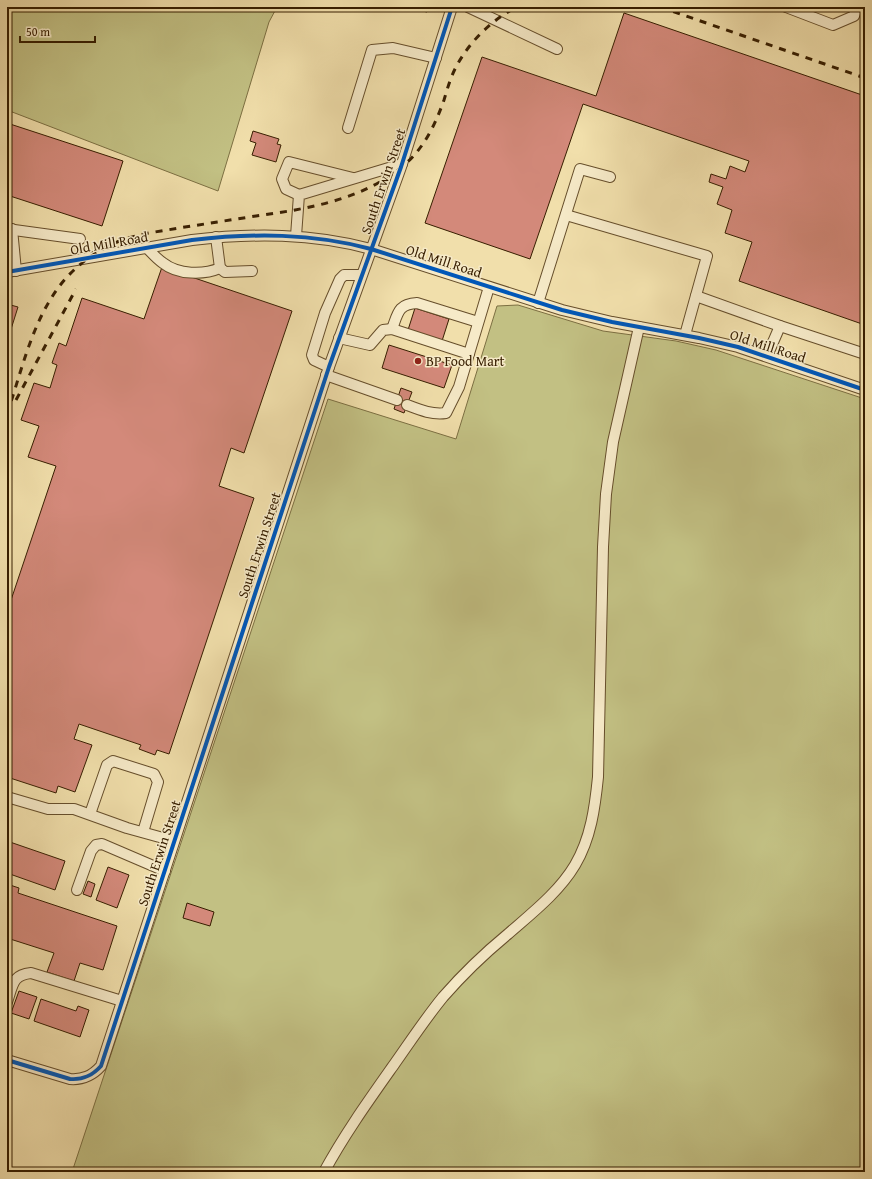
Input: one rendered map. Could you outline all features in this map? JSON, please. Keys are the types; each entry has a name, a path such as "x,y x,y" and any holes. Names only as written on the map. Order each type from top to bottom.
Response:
{"street":[{"name":"South Erwin Street","path":"7,1060 70,1079 79,1080 95,1073 101,1066 328,371 402,164 452,7"},
{"path":"468,7 481,10 557,49"},
{"path":"786,7 833,25 854,16 857,7"},
{"path":"348,128 372,50 393,48 436,58"},
{"path":"355,179 289,162 282,179 286,190 300,195 355,179 402,164"},
{"path":"538,303 580,169 610,177"},
{"path":"296,236 300,195"},
{"path":"566,215 707,256 685,335"},
{"path":"11,272 9,229 80,239"},
{"name":"Old Mill Road","path":"11,272 216,237 253,234 296,236 342,242 371,248 538,303 588,317 718,342 767,356 865,390"},
{"path":"216,237 220,268 225,272 252,271"},
{"path":"147,248 164,264 179,271 190,273 220,268"},
{"path":"362,276 344,275 340,279 325,313 312,355 314,360 328,371 397,400"},
{"path":"407,405 423,412 438,414 446,412 459,387 489,287"},
{"path":"696,296 865,354"},
{"path":"392,329 398,312 403,306 409,303 417,303 478,322"},
{"path":"767,356 780,326"},
{"path":"324,1172 359,1114 443,997 484,954 534,912 564,881 576,864 584,846 594,812 598,777 603,547 606,494 612,442 639,327"},
{"path":"339,338 370,345 383,330 392,329 469,354"},
{"path":"90,814 107,765 113,761 154,774 158,782 143,832"},
{"path":"7,797 48,809 74,809 174,841"},
{"path":"77,890 91,851 96,845 102,844 165,871"},
{"path":"7,1002 16,978 22,974 31,973 122,1001"}],"shaded area":[{"path":"7,7 277,7 269,22 218,191 7,110"},
{"path":"518,305 603,331 676,341 716,350 865,399 865,1172 72,1172 328,399 456,439 497,306"}],"building":[{"path":"404,7 428,7 427,12"},
{"path":"624,13 865,96 865,325 739,281 752,242 725,233 732,210 717,204 723,187 709,182 711,174 726,179 730,166 745,172 749,161 583,104 530,259 425,223 482,57 596,96"},
{"path":"7,123 123,161 102,226 7,195"},
{"path":"253,131 279,139 277,144 281,145 276,162 252,155 256,143 250,141"},
{"path":"162,267 292,311 244,453 231,448 219,486 254,498 169,754 157,750 155,755 139,749 141,745 79,724 74,739 92,745 75,792 58,786 56,793 7,777 7,612 56,466 28,457 39,426 21,420 34,383 50,388 57,365 52,363 59,343 66,346 82,298 144,319"},
{"path":"7,304 18,307 7,342"},
{"path":"415,308 449,319 442,341 408,330"},
{"path":"389,345 452,365 444,388 382,368"},
{"path":"401,388 412,392 404,413 394,409"},
{"path":"7,841 65,861 55,890 7,873"},
{"path":"108,867 129,875 117,908 96,900"},
{"path":"88,881 95,884 91,897 83,894"},
{"path":"7,884 19,888 18,893 117,926 103,970 80,963 74,981 47,972 54,953 7,938"},
{"path":"187,903 214,912 210,926 183,918"},
{"path":"19,991 37,997 29,1019 11,1013"},
{"path":"41,999 76,1011 78,1006 89,1010 80,1037 34,1021"}],"railway":[{"path":"7,414 26,354 44,310 64,281 78,266 104,248 137,236 312,207 348,196 382,181 406,163 426,139 440,110 453,73 460,59 473,41 489,25 507,12 517,7"},
{"path":"660,7 865,78"},
{"path":"16,400 76,289"}],"cycle path":[{"path":"7,1060 70,1079 87,1077 101,1066 329,367 401,167 452,7"},
{"path":"7,272 192,240 237,236 305,237 327,240 371,249 562,310 612,322 699,338 738,347 865,390"}],"place":[{"name":"BP Food Mart","path":"418,361"}]}
